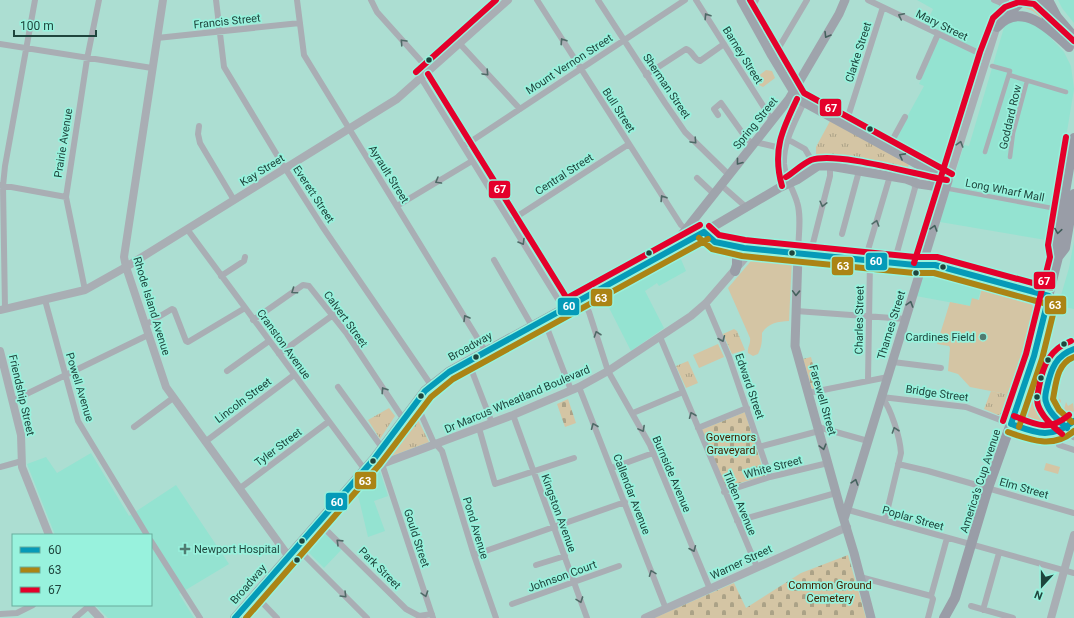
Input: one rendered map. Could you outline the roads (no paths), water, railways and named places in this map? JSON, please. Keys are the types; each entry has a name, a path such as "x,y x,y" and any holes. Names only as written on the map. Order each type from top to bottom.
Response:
{"main road":[{"path":"741,0 798,99 844,126 916,164 948,186"},
{"name":"Spring Street","path":"669,251 789,100 839,14 845,0"},
{"path":"997,27 1023,0"},
{"path":"1038,0 1050,24 1072,51"},
{"path":"1048,0 1057,17 1074,37"},
{"path":"1007,15 1018,10 1031,12 1072,51"},
{"name":"America's Cup Avenue","path":"944,618 955,598 988,488 1034,356 1058,257 1065,248 1074,138"},
{"path":"911,180 917,173 918,168 916,164"},
{"path":"818,166 830,166 948,186"},
{"name":"Broadway","path":"235,618 365,470 378,462 383,449 431,385 468,361 532,326 545,323 564,309 790,184 818,166"},
{"name":"Thames Street","path":"843,508 868,441 948,186"},
{"path":"704,232 713,241 724,245 752,250 946,268 1049,296"},
{"path":"724,245 737,256 738,260 735,271"},
{"name":"Farewell Street","path":"798,254 795,346 836,493 843,508 845,523 871,618"}],"street":[{"path":"2,310 2,185 35,0"},
{"name":"Prairie Avenue","path":"85,290 66,197 87,59 99,0"},
{"name":"Rhode Island Avenue","path":"162,0 124,257 126,267 166,387 289,557"},
{"name":"Everett Street","path":"216,0 224,67 285,169 431,385"},
{"name":"Ayrault Street","path":"298,0 304,55 486,352"},
{"path":"371,0 377,12 429,70"},
{"name":"Kay Street","path":"2,310 85,290 126,267 397,98 460,44 508,0"},
{"name":"Bull Street","path":"537,0 681,225 686,229"},
{"name":"Sherman Street","path":"598,0 686,132 729,175"},
{"name":"Mount Vernon Street","path":"464,146 685,0"},
{"name":"Barney Street","path":"696,0 772,120"},
{"path":"749,13 756,0"},
{"path":"772,56 778,49 807,0"},
{"name":"Mary Street","path":"868,0 987,57"},
{"path":"994,0 1004,2"},
{"name":"Thames Street","path":"948,186 1004,2"},
{"name":"Clarke Street","path":"844,126 883,7"},
{"name":"Francis Street","path":"157,38 300,23"},
{"path":"919,77 938,34"},
{"path":"0,44 87,59 152,68"},
{"path":"460,44 520,109"},
{"path":"646,74 686,49 700,61 724,44"},
{"path":"985,152 1010,71 992,66"},
{"path":"1009,75 1066,92"},
{"path":"421,78 564,309"},
{"name":"Goddard Row","path":"1010,156 1013,133 1027,81"},
{"name":"Farewell Street","path":"798,254 799,210 785,170 785,149 787,139 804,102"},
{"path":"718,115 714,109 721,103 746,138 754,143 785,149"},
{"path":"888,148 905,117"},
{"path":"199,126 198,134 200,143 234,200"},
{"path":"787,139 805,149 811,160 818,166"},
{"name":"Central Street","path":"510,221 630,144"},
{"path":"397,206 472,162"},
{"path":"810,255 830,176 830,166"},
{"path":"842,234 859,171"},
{"name":"Charles Street","path":"868,380 868,261 890,176"},
{"path":"697,178 714,194"},
{"path":"894,263 915,188 911,180"},
{"path":"2,185 66,197"},
{"path":"720,185 746,207"},
{"name":"Long Wharf Mall","path":"948,186 1068,205"},
{"name":"Cranston Avenue","path":"187,229 328,422 365,470"},
{"name":"Dr Marcus Wheatland Boulevard","path":"378,462 436,445 513,415 575,389 608,371 691,316 706,303 752,250"},
{"path":"221,276 244,261 245,257"},
{"path":"494,260 532,326"},
{"name":"Calvert Street","path":"253,320 306,284 332,315 404,420"},
{"name":"Burnside Avenue","path":"582,299 588,312 608,371 633,413 653,453 710,588"},
{"name":"Powell Avenue","path":"45,300 78,421 146,534"},
{"name":"Edward Street","path":"706,303 730,359 770,477"},
{"path":"145,325 172,308 186,341 188,342 245,308"},
{"path":"796,311 906,319"},
{"path":"278,354 332,315"},
{"name":"Callendar Avenue","path":"545,323 612,468 666,609"},
{"path":"12,401 148,335"},
{"name":"Tilden Avenue","path":"660,337 756,567"},
{"path":"227,371 269,341"},
{"name":"Friendship Street","path":"0,351 21,435 22,467 49,534"},
{"path":"468,361 492,423"},
{"path":"892,362 941,368"},
{"name":"Lincoln Street","path":"205,442 294,375"},
{"path":"808,393 888,377"},
{"path":"338,387 383,449"},
{"path":"633,413 683,392"},
{"path":"882,397 886,403 900,443 901,453 885,520"},
{"name":"Bridge Street","path":"882,397 966,407 1011,424"},
{"path":"134,427 173,398"},
{"name":"Pond Avenue","path":"416,403 433,441 442,451 474,555 496,618"},
{"path":"698,428 747,408"},
{"name":"Kingston Avenue","path":"513,415 587,618"},
{"path":"1011,424 1046,434 1056,433 1067,428 1074,421"},
{"name":"Tyler Street","path":"239,489 328,422"},
{"path":"479,428 495,484 574,458"},
{"path":"1067,428 1074,436"},
{"path":"759,447 818,429 868,441"},
{"path":"1059,445 1074,450"},
{"path":"612,468 653,453"},
{"path":"0,467 22,461"},
{"name":"Gould Street","path":"378,462 432,616"},
{"name":"White Street","path":"724,492 770,477 828,464"},
{"name":"Elm Street","path":"898,464 1074,513"},
{"path":"737,521 836,493"},
{"path":"474,555 625,502"},
{"name":"Poplar Street","path":"843,508 1074,573"},
{"name":"Park Street","path":"319,523 406,609 419,616 432,616"},
{"name":"Warner Street","path":"645,618 756,567 845,523"},
{"path":"1051,618 1074,534"},
{"path":"928,618 933,599 931,596 947,538"},
{"path":"152,543 200,618"},
{"path":"297,548 367,618"},
{"path":"983,610 999,552"},
{"path":"536,566 565,556"},
{"name":"Johnson Court","path":"512,604 619,566"},
{"path":"860,577 931,596"},
{"path":"255,595 277,618"},
{"path":"0,614 17,613 30,606"},
{"path":"76,618 87,606"},
{"path":"89,606 100,618"},
{"path":"971,606 1013,618"}],"place":[{"name":"Cardines Field","path":"983,337"},
{"name":"Newport Hospital","path":"185,549"}],"park label":[{"name":"Governors Graveyard","path":"731,443"},
{"name":"Common Ground Cemetery","path":"830,591"}]}
